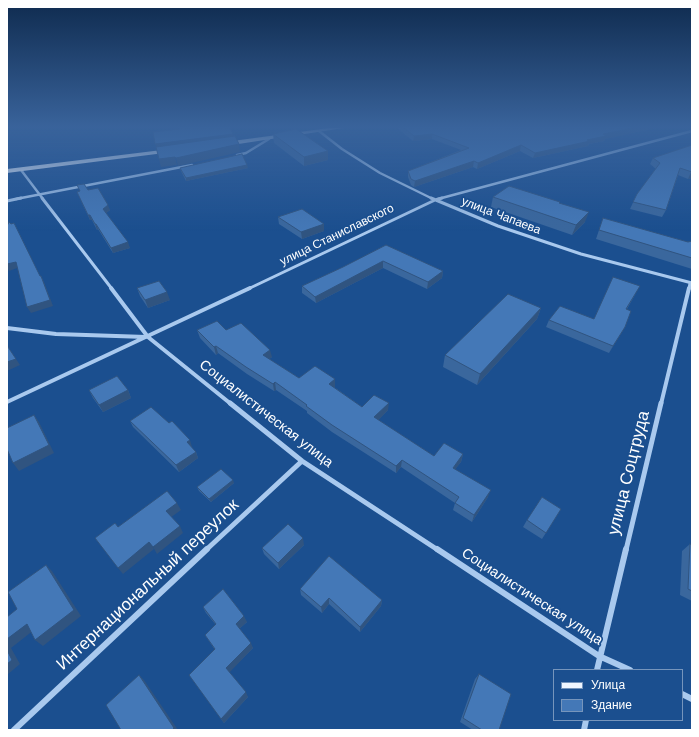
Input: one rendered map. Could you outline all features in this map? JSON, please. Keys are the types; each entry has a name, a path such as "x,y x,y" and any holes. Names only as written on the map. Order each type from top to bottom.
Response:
{"main road":[{"path":"7,171 80,162"}],"street":[{"name":"улица Чапаева","path":"363,162 380,173 435,200 498,226 581,254 691,283"},
{"name":"улица Станиславского","path":"7,402 148,337 435,200 575,162"},
{"path":"7,201 196,165"},
{"name":"Социалистическая улица","path":"21,170 148,337 302,461 599,656 628,669"},
{"name":"улица Соцтруда","path":"596,669 691,283"},
{"path":"7,328 56,334 148,337"},
{"name":"Интернациональный переулок","path":"14,730 302,461"},
{"path":"683,694 692,699"}],"building":[{"path":"246,162 247,165 186,178 180,168 202,163"},
{"path":"431,162 470,162 415,181 411,179 408,171"},
{"path":"692,162 692,172 680,168 666,210 633,202 637,194 660,163"},
{"path":"84,184 88,190 98,188 108,205 103,209 128,242 111,248 90,215 88,215 77,192 80,191 77,185"},
{"path":"509,186 589,212 576,225 493,197"},
{"path":"302,209 324,224 301,232 278,217"},
{"path":"603,218 688,242 692,241 692,258 599,230"},
{"path":"9,222 11,224 14,223 41,276 50,300 27,307 16,262 7,264 7,226"},
{"path":"386,245 443,271 428,282 383,261 315,297 302,286 343,267"},
{"path":"613,277 640,286 626,309 631,311 625,327 613,346 549,320 560,306 594,319"},
{"path":"159,281 167,292 145,300 137,288"},
{"path":"508,294 541,308 480,374 445,355"},
{"path":"217,321 226,330 241,323 270,350 263,355 299,378 315,366 335,379 329,384 362,407 374,395 389,403 374,417 434,456 444,443 463,454 453,468 491,490 474,515 455,503 459,497 402,460 396,466 332,425 275,382 273,384 216,346 214,347 197,330"},
{"path":"8,347 16,359 7,362 7,348"},
{"path":"117,376 128,390 99,405 89,390"},
{"path":"151,407 169,423 172,421 190,440 187,442 196,452 176,465 130,421"},
{"path":"34,415 49,445 13,463 7,449 7,428"},
{"path":"221,469 233,480 209,499 197,487"},
{"path":"167,491 177,503 166,511 180,526 153,547 149,542 118,568 95,538 115,523 118,527"},
{"path":"542,497 561,509 546,533 527,520"},
{"path":"288,524 303,538 278,563 262,548"},
{"path":"690,544 692,545 692,591 688,589"},
{"path":"329,556 382,600 360,627 329,598 321,607 300,589"},
{"path":"46,565 74,610 35,640 27,624 7,639 7,617 17,609 8,592"},
{"path":"223,589 244,616 236,624 251,643 226,668 246,692 221,719 189,675 215,649 205,635 216,624 203,607"},
{"path":"7,650 12,660 7,664"},
{"path":"479,674 511,694 499,730 482,730 463,718"},
{"path":"139,675 174,728 172,730 121,730 106,705"}]}
